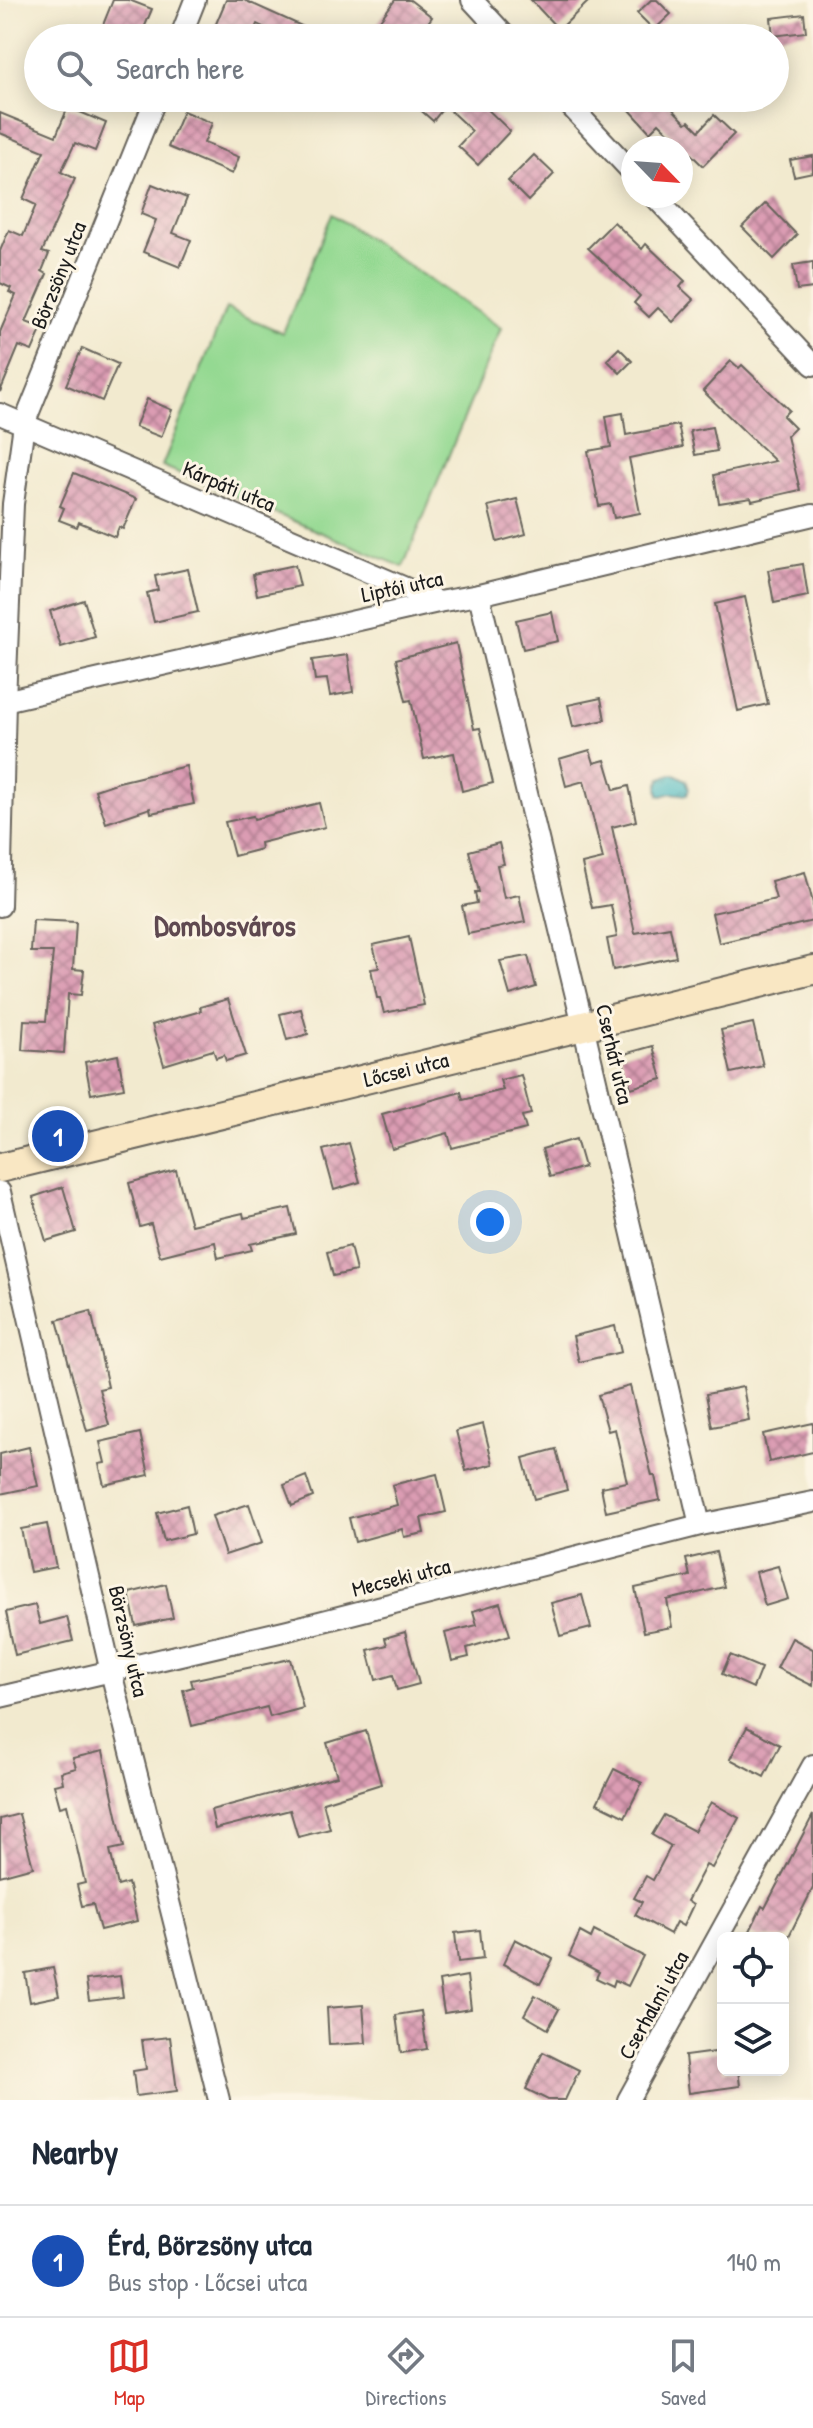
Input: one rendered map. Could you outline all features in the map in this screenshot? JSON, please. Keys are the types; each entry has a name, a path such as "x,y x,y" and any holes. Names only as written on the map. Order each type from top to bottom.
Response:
{"street":[{"path":"186,24 195,0"},
{"path":"472,0 494,24"},
{"name":"Börzsöny utca","path":"0,906 2,702 13,504 24,424 150,112"},
{"path":"576,112 621,160"},
{"path":"665,208 813,365"},
{"name":"Kárpáti utca","path":"0,414 438,602"},
{"name":"Liptói utca","path":"2,702 479,595 813,515"},
{"name":"Cserhát utca","path":"479,595 700,1525"},
{"name":"Lőcsei utca","path":"0,1168 813,970"},
{"name":"Börzsöny utca","path":"0,1192 111,1672 219,2100"},
{"name":"Mecseki utca","path":"0,1697 288,1630 700,1525 813,1502"},
{"name":"Cserhalmi utca","path":"628,2100 813,1765"}],"green space":[{"path":"332,214 501,328 403,567 162,466 226,308 283,333"}],"water":[{"path":"671,774 686,780 687,795 659,795 661,778"}],"building":[{"path":"113,0 129,0 152,9 146,24 103,24"},
{"path":"226,0 244,0 297,24 257,24 216,24"},
{"path":"395,0 410,0 432,17 427,24 377,24"},
{"path":"531,0 590,0 565,24 553,24"},
{"path":"651,0 657,0 671,14 660,24 648,24 637,13"},
{"path":"804,14 806,32 789,34 789,24 772,24 771,18"},
{"path":"66,112 80,112 106,123 95,151 75,143 61,172 75,179 42,252 49,254 42,271 47,274 26,322 42,328 32,351 19,346 0,392 0,332 16,295 9,292 11,288 0,283 0,251 9,230 23,236 36,205 23,199 44,151 0,133 0,113 56,136"},
{"path":"183,112 185,112 212,123 204,143 239,157 232,174 168,147"},
{"path":"423,112 440,112 433,121"},
{"path":"451,112 490,112 510,131 478,165 458,146 472,131"},
{"path":"632,112 675,112 699,131 714,115 734,134 703,166 693,156 693,136 672,136 659,123 650,132"},
{"path":"534,155 554,174 528,201 508,181"},
{"path":"813,156 813,172 794,176 790,160"},
{"path":"152,184 187,198 173,233 191,240 180,267 143,252 156,220 141,214"},
{"path":"766,203 797,235 774,259 742,227"},
{"path":"614,222 642,249 646,244 685,281 680,287 694,300 673,322 658,308 649,317 634,303 640,296 588,248"},
{"path":"813,262 813,288 797,290 793,265"},
{"path":"82,348 118,364 102,401 66,385"},
{"path":"619,348 632,361 620,373 607,360"},
{"path":"731,361 739,368 742,365 789,410 783,416 795,428 787,436 800,490 752,501 751,498 719,503 714,475 775,461 703,391"},
{"path":"147,399 172,410 161,437 135,427"},
{"path":"623,413 626,435 678,425 683,447 629,458 640,513 614,518 611,504 599,506 588,451 611,447 606,416"},
{"path":"712,427 717,451 695,455 690,431"},
{"path":"74,473 136,499 123,529 119,527 115,537 79,522 77,527 59,520 64,508 60,506"},
{"path":"517,499 526,534 497,542 488,506"},
{"path":"803,564 808,596 774,603 768,570"},
{"path":"295,565 300,586 257,595 253,574"},
{"path":"188,569 198,612 154,622 147,593 158,590 155,576"},
{"path":"745,597 768,704 738,711 715,604"},
{"path":"84,600 95,637 61,647 50,611"},
{"path":"552,612 558,641 523,649 516,620"},
{"path":"456,643 474,729 480,728 493,783 462,791 454,753 424,759 411,700 406,701 396,659"},
{"path":"348,655 353,692 330,696 327,679 315,680 312,660"},
{"path":"601,698 605,720 573,727 568,705"},
{"path":"590,750 594,763 605,760 614,790 629,786 636,821 612,827 635,933 670,927 676,957 613,970 607,939 617,937 611,905 592,908 582,864 603,859 584,781 566,786 559,759"},
{"path":"186,766 194,804 151,813 150,808 106,823 95,790"},
{"path":"319,803 325,827 260,843 261,849 234,856 225,822 253,816 254,819"},
{"path":"499,843 504,864 497,865 504,898 519,895 525,922 468,934 462,906 477,903 475,892 479,892 469,851"},
{"path":"805,872 813,903 813,921 719,943 712,913 776,899 771,881"},
{"path":"33,920 76,922 73,969 84,970 81,995 68,994 64,1053 22,1050 24,1020 46,1021 53,952 31,952"},
{"path":"409,937 424,1005 384,1013 380,998 377,998 371,969 379,968 373,945"},
{"path":"528,956 536,987 510,995 500,961"},
{"path":"228,999 246,1055 226,1061 224,1055 216,1058 213,1050 164,1065 152,1025 201,1011 200,1007"},
{"path":"301,1009 308,1034 287,1040 280,1014"},
{"path":"753,1023 763,1066 731,1073 721,1030"},
{"path":"653,1046 662,1079 631,1088 621,1055"},
{"path":"118,1055 124,1088 91,1094 85,1062"},
{"path":"521,1075 531,1114 522,1116 526,1129 452,1148 448,1133 392,1149 382,1114 461,1092 463,1100 503,1090 500,1080"},
{"path":"576,1139 584,1167 550,1177 542,1149"},
{"path":"349,1143 360,1182 334,1190 323,1150"},
{"path":"176,1170 191,1225 243,1213 244,1218 290,1208 296,1234 250,1244 252,1250 218,1258 215,1242 160,1256 151,1224 140,1227 129,1183"},
{"path":"63,1187 76,1232 46,1241 33,1197"},
{"path":"350,1246 356,1271 333,1276 327,1252"},
{"path":"91,1311 108,1387 99,1389 109,1425 87,1431 57,1320"},
{"path":"615,1326 621,1352 579,1362 573,1336"},
{"path":"630,1386 660,1500 606,1512 601,1487 627,1482 615,1429 608,1431 598,1395"},
{"path":"743,1387 749,1420 712,1427 706,1394"},
{"path":"813,1423 813,1452 769,1462 763,1434"},
{"path":"483,1424 493,1464 466,1471 456,1431"},
{"path":"140,1433 149,1475 104,1485 99,1464 105,1463 100,1442"},
{"path":"29,1447 38,1486 0,1494 0,1454"},
{"path":"556,1449 567,1490 534,1499 523,1458"},
{"path":"437,1474 446,1512 421,1518 424,1533 404,1537 402,1529 355,1542 349,1518 397,1505 392,1485"},
{"path":"306,1476 313,1497 292,1506 284,1485"},
{"path":"249,1504 262,1543 225,1555 212,1516"},
{"path":"187,1505 193,1534 164,1541 157,1513"},
{"path":"47,1524 56,1567 30,1572 21,1529"},
{"path":"716,1552 724,1587 667,1600 672,1627 644,1632 635,1588 690,1576 686,1559"},
{"path":"778,1566 788,1599 765,1606 756,1572"},
{"path":"166,1584 173,1618 136,1626 129,1593"},
{"path":"582,1595 591,1628 560,1636 551,1603"},
{"path":"500,1603 510,1635 467,1648 469,1657 452,1661 445,1633 477,1625 473,1611"},
{"path":"35,1605 40,1624 67,1617 73,1641 15,1655 6,1612"},
{"path":"405,1632 419,1684 397,1690 393,1675 376,1680 368,1650 387,1645 385,1638"},
{"path":"792,1638 813,1649 813,1686 777,1668"},
{"path":"730,1655 761,1668 753,1688 722,1674"},
{"path":"290,1659 303,1708 270,1717 267,1707 192,1726 183,1690 193,1687 191,1680"},
{"path":"747,1727 780,1745 764,1777 730,1759"},
{"path":"366,1731 381,1784 323,1802 330,1829 298,1837 290,1810 215,1829 211,1810 337,1776 327,1743"},
{"path":"103,1751 124,1847 110,1850 118,1886 128,1883 137,1921 100,1930 93,1904 82,1906 77,1885 85,1883 67,1805 60,1807 54,1785 63,1783 61,1772 76,1768 73,1758"},
{"path":"614,1769 642,1783 625,1817 597,1803"},
{"path":"711,1802 739,1818 712,1868 706,1865 687,1901 693,1905 683,1926 676,1922 670,1934 635,1915 642,1902 634,1898 646,1876 653,1880 671,1846 652,1835 664,1815 694,1831"},
{"path":"19,1814 33,1867 0,1876 0,1819"},
{"path":"813,1815 813,1888 789,1936 789,1932 749,1932 762,1906 765,1908"},
{"path":"480,1930 483,1959 458,1962 455,1933"},
{"path":"594,1931 643,1956 628,1986 615,1980 613,1986 596,1978 599,1972 569,1956 580,1932 591,1938"},
{"path":"515,1939 553,1959 540,1984 503,1964"},
{"path":"53,1968 59,1996 30,2002 25,1973"},
{"path":"120,1976 123,1997 89,2001 86,1980"},
{"path":"467,1976 471,2009 444,2013 439,1981"},
{"path":"535,1995 559,2009 548,2029 524,2015"},
{"path":"363,2005 366,2043 329,2045 327,2008"},
{"path":"421,2011 427,2049 401,2053 396,2015"},
{"path":"170,2037 177,2091 136,2096 133,2071 146,2069 142,2040"},
{"path":"543,2052 579,2070 565,2100 548,2100 526,2089"},
{"path":"717,2052 717,2076 739,2076 740,2086 689,2093 685,2056"}],"place":[{"name":"Érd, Börzsöny utca","path":"58,1136"}],"district":[{"name":"Dombosváros","path":"225,925"}]}
